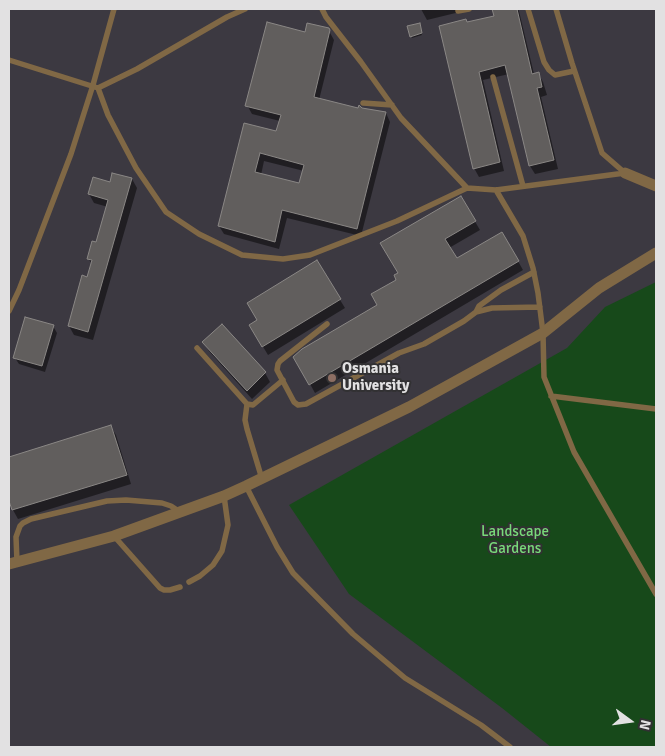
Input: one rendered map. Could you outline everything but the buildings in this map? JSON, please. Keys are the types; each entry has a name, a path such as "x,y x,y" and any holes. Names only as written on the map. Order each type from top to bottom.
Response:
{"street":[{"path":"624,173 656,186"},
{"path":"13,563 114,536 224,496 262,479 408,407 543,333 599,288 656,253"}],"lane":[{"path":"9,311 19,290 96,86 114,9"},
{"path":"9,60 96,86 137,69 227,17 245,9"},
{"path":"322,9 401,118 467,188"},
{"path":"458,11 469,9"},
{"path":"528,9 544,62 555,76 574,71"},
{"path":"556,9 574,71 602,153 624,173"},
{"path":"493,77 523,186"},
{"path":"96,86 136,168 166,212 199,234 242,255 283,259 310,255 397,221 467,188 496,190 624,173"},
{"path":"363,103 392,105"},
{"path":"496,190 523,236 534,272 543,333 544,378 551,396 574,452 656,594"},
{"path":"476,312 479,306 501,290 534,272"},
{"path":"327,324 280,361 277,368 294,402 301,405 399,353 424,344 476,312 492,308 540,306"},
{"path":"197,348 247,404 253,404 283,380"},
{"path":"551,396 656,409"},
{"path":"247,404 245,420 262,479"},
{"path":"246,486 277,547 293,573 353,634 405,678 481,725 510,747"},
{"path":"189,582 213,565 222,551 228,525 224,496"},
{"path":"13,563 16,537 20,526 23,522 30,519 107,501 126,500 162,503 180,512"},
{"path":"114,536 160,588 170,590 180,587"}],"shaded area":[{"name":"Osmania University","path":"9,9 656,9 656,747 9,747"}],"green space":[{"name":"Landscape Gardens","path":"656,282 656,747 551,747 502,708 349,594 289,505 567,348 605,307"}],"place":[{"name":"Osmania University","path":"332,378"}]}
